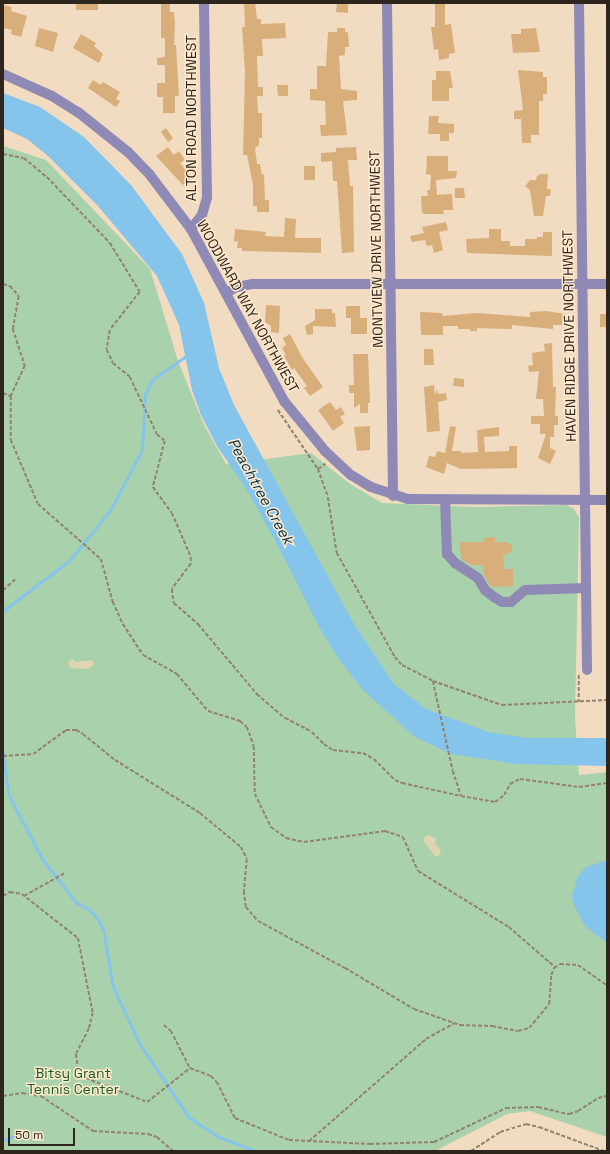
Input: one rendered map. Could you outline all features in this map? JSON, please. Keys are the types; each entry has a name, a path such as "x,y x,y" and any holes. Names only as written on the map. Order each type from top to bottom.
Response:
{"street":[{"name":"ALTON ROAD NORTHWEST","path":"191,229 202,215 207,198 204,3"},
{"name":"MONTVIEW DRIVE NORTHWEST","path":"386,3 392,496"},
{"name":"HAVEN RIDGE DRIVE NORTHWEST","path":"579,3 587,670"},
{"name":"WOODWARD WAY NORTHWEST","path":"3,74 52,96 103,130 150,175 191,229 226,293 269,378 302,425 351,475 371,487 392,496 407,499 607,500"},
{"path":"226,293 237,287 252,284 607,284"},
{"path":"445,500 447,554 455,563 478,578 485,590 502,602 511,602 525,590 586,588"}],"path":[{"path":"3,154 24,158 47,177 110,243 140,292 110,330 107,340 109,358 126,373 132,382 151,422 165,442 154,488 172,513 191,557 191,564 172,589 174,603 198,624 257,694 285,718 312,732 324,744 333,750 363,753 374,759 395,780 402,783 495,802 504,795 510,784 520,779 579,787 607,783"},
{"path":"3,284 10,286 19,296 13,329 25,366 10,396 9,424 16,454 26,472 38,504 43,511 64,525 97,555 103,563 113,602 121,619 143,655 177,674 208,710 240,721 247,727 254,746 255,794 265,818 276,832 304,842 385,831 397,834 408,843 414,867 418,872 509,927 555,967"},
{"path":"3,393 10,396"},
{"path":"3,590 17,578"},
{"path":"579,702 579,669 587,670"},
{"path":"433,681 453,771 461,796"},
{"path":"3,756 23,756 37,752 66,730 76,730 83,734 115,760 200,814 241,847 247,859 244,891 246,907 258,921 345,968 400,1003 455,1023 518,1031 529,1028 549,1004 551,975 555,967 566,963 578,965 607,985"},
{"path":"24,896 65,873"},
{"path":"3,896 15,892 24,896 74,932 81,945 93,1013 89,1029 76,1054 78,1067 86,1078 147,1102 190,1068"},
{"path":"309,1141 426,1039 455,1023"},
{"path":"164,1025 171,1031 190,1068 211,1076 217,1082 235,1118 280,1138 370,1144 434,1142 506,1108 538,1107 569,1114 578,1111 598,1098 607,1096"},
{"path":"3,1096 22,1093 42,1096 93,1131 148,1134 164,1142 173,1151"},
{"path":"472,1151 500,1132 526,1124 539,1127 604,1151"}],"green space":[{"name":"Bitsy Grant Tennis Center","path":"3,146 46,160 150,269 178,361 204,425 226,464 311,453 350,484 382,503 475,507 566,505 574,509 579,518 575,717 579,775 607,772 607,1137 530,1111 507,1114 435,1151 3,1151"}],"sand":[{"path":"72,659 76,662 92,660 94,664 88,669 70,668 68,663"},
{"path":"428,835 436,839 435,843 441,851 439,856 435,856 424,842 423,839"}],"water":[{"name":"Peachtree Creek","path":"3,93 40,107 84,137 131,185 182,254 204,303 219,368 234,405 354,624 394,684 426,709 488,732 527,738 607,738 607,766 516,764 451,754 415,737 365,692 340,661 319,627 278,546 248,492 217,446 201,415 192,390 179,325 157,276 98,206 48,156 27,139 3,128"},
{"path":"607,860 607,943 585,926 573,903 572,896 578,876 586,867"}],"building":[{"path":"76,3 98,3 98,10 76,10"},
{"path":"161,3 170,3 170,12 174,12 174,45 176,45 179,96 175,96 175,113 163,113 163,97 157,97 157,83 165,83 165,65 157,65 157,58 165,57 165,38 161,38"},
{"path":"244,3 255,3 257,19 261,19 261,24 285,23 286,38 262,39 263,56 257,56 258,87 263,87 263,96 257,96 258,113 262,113 262,138 259,138 259,145 255,148 257,164 260,164 262,175 264,174 265,200 269,200 269,212 257,212 257,206 253,206 253,185 247,155 243,155 245,71 242,27 245,27"},
{"path":"337,3 348,3 348,13 336,12"},
{"path":"435,3 445,3 445,25 451,24 455,53 449,54 449,58 439,60 438,49 434,50 431,27 435,27"},
{"path":"3,5 12,7 11,11 27,16 21,37 11,34 12,30 3,28"},
{"path":"39,28 58,33 53,52 35,46"},
{"path":"337,28 345,28 345,32 348,32 349,47 345,47 345,55 339,56 341,89 357,91 357,100 343,101 347,135 321,136 320,125 326,125 325,101 310,100 310,89 317,89 317,66 326,66 328,32 337,32"},
{"path":"536,28 540,52 513,53 511,34 521,34 521,29"},
{"path":"81,34 96,43 94,46 103,54 99,63 73,48"},
{"path":"518,70 543,72 543,77 547,77 547,94 543,94 543,101 539,101 539,135 531,135 531,143 522,143 521,119 514,119 514,111 523,110"},
{"path":"436,71 450,71 453,88 449,88 449,101 432,101 432,80 436,80"},
{"path":"93,80 101,85 103,82 120,92 116,99 120,101 116,107 88,88"},
{"path":"277,85 288,85 288,96 278,96"},
{"path":"429,116 439,116 438,123 454,124 454,133 449,133 449,141 440,141 440,134 428,134"},
{"path":"166,128 173,138 168,142 161,132"},
{"path":"168,147 174,155 179,151 185,160 180,163 192,178 183,185 156,156"},
{"path":"356,147 357,160 348,160 350,186 353,186 354,252 342,253 337,181 333,181 332,161 321,162 321,153 336,152 336,148"},
{"path":"427,156 448,156 448,171 457,171 456,178 436,180 437,195 452,194 453,210 443,210 444,214 424,214 422,212 421,196 428,196 427,190 430,190 431,175 426,174"},
{"path":"304,166 315,166 315,180 304,180"},
{"path":"540,174 548,174 547,189 551,189 550,196 546,196 543,216 534,216 530,190 525,186 530,180 536,180 537,176"},
{"path":"455,188 464,188 465,198 455,198"},
{"path":"285,218 296,219 295,238 321,238 321,253 242,251 242,248 237,248 238,242 234,241 235,229 266,232 265,236 284,237"},
{"path":"446,222 448,230 439,232 443,250 434,253 432,245 427,246 425,240 412,242 410,236 424,233 422,227"},
{"path":"489,229 501,229 501,241 510,241 510,246 525,246 525,239 537,239 537,237 543,237 543,232 552,232 552,256 467,253 466,239 489,238"},
{"path":"266,305 280,306 279,333 271,332 271,326 265,322"},
{"path":"346,306 360,306 360,318 367,318 367,334 351,334 351,318 346,318"},
{"path":"315,309 332,309 332,313 335,313 336,327 313,326 313,334 307,335 305,326 315,320"},
{"path":"547,311 565,314 565,325 553,325 553,329 512,325 512,329 477,328 477,331 470,331 470,329 458,329 458,326 443,326 443,335 421,335 420,312 442,313 443,316 477,313 530,317 530,312"},
{"path":"600,314 607,314 607,327 600,327"},
{"path":"290,334 302,357 323,387 310,396 304,388 307,386 294,368 292,370 284,356 286,355 282,348 286,345 283,338"},
{"path":"552,343 553,387 556,387 555,416 558,416 558,425 554,425 554,437 550,437 550,448 556,451 550,464 538,458 546,434 540,434 540,424 531,424 531,416 544,416 543,399 536,399 539,371 529,372 528,366 533,365 532,353 545,351 544,344"},
{"path":"424,349 433,349 434,365 424,365"},
{"path":"353,354 368,354 370,403 368,403 368,413 360,413 360,404 354,408 354,393 349,393 349,385 354,385"},
{"path":"454,378 464,379 464,387 453,386"},
{"path":"434,385 435,395 437,389 438,394 446,393 447,400 438,402 440,431 427,432 424,387"},
{"path":"330,402 336,410 341,407 345,414 340,417 344,423 333,431 318,410"},
{"path":"370,426 370,450 357,451 354,427"},
{"path":"450,426 456,427 452,451 461,451 461,453 478,452 477,430 499,427 499,436 484,437 485,452 509,451 509,446 517,446 517,468 461,469 447,463 444,474 426,467 429,456 435,457 437,451 445,453"},
{"path":"495,537 495,542 506,542 512,545 512,551 503,556 504,569 513,569 513,586 491,587 484,575 483,565 471,565 461,559 460,542 484,542 483,538"}],"waterway":[{"path":"3,611 70,560 111,509 142,450 145,395 152,380 189,354"},
{"path":"3,752 9,795 43,860 77,903 89,909 98,919 104,931 113,986 140,1044 189,1117 217,1136 256,1151"},
{"path":"3,1140 23,1133"}]}
